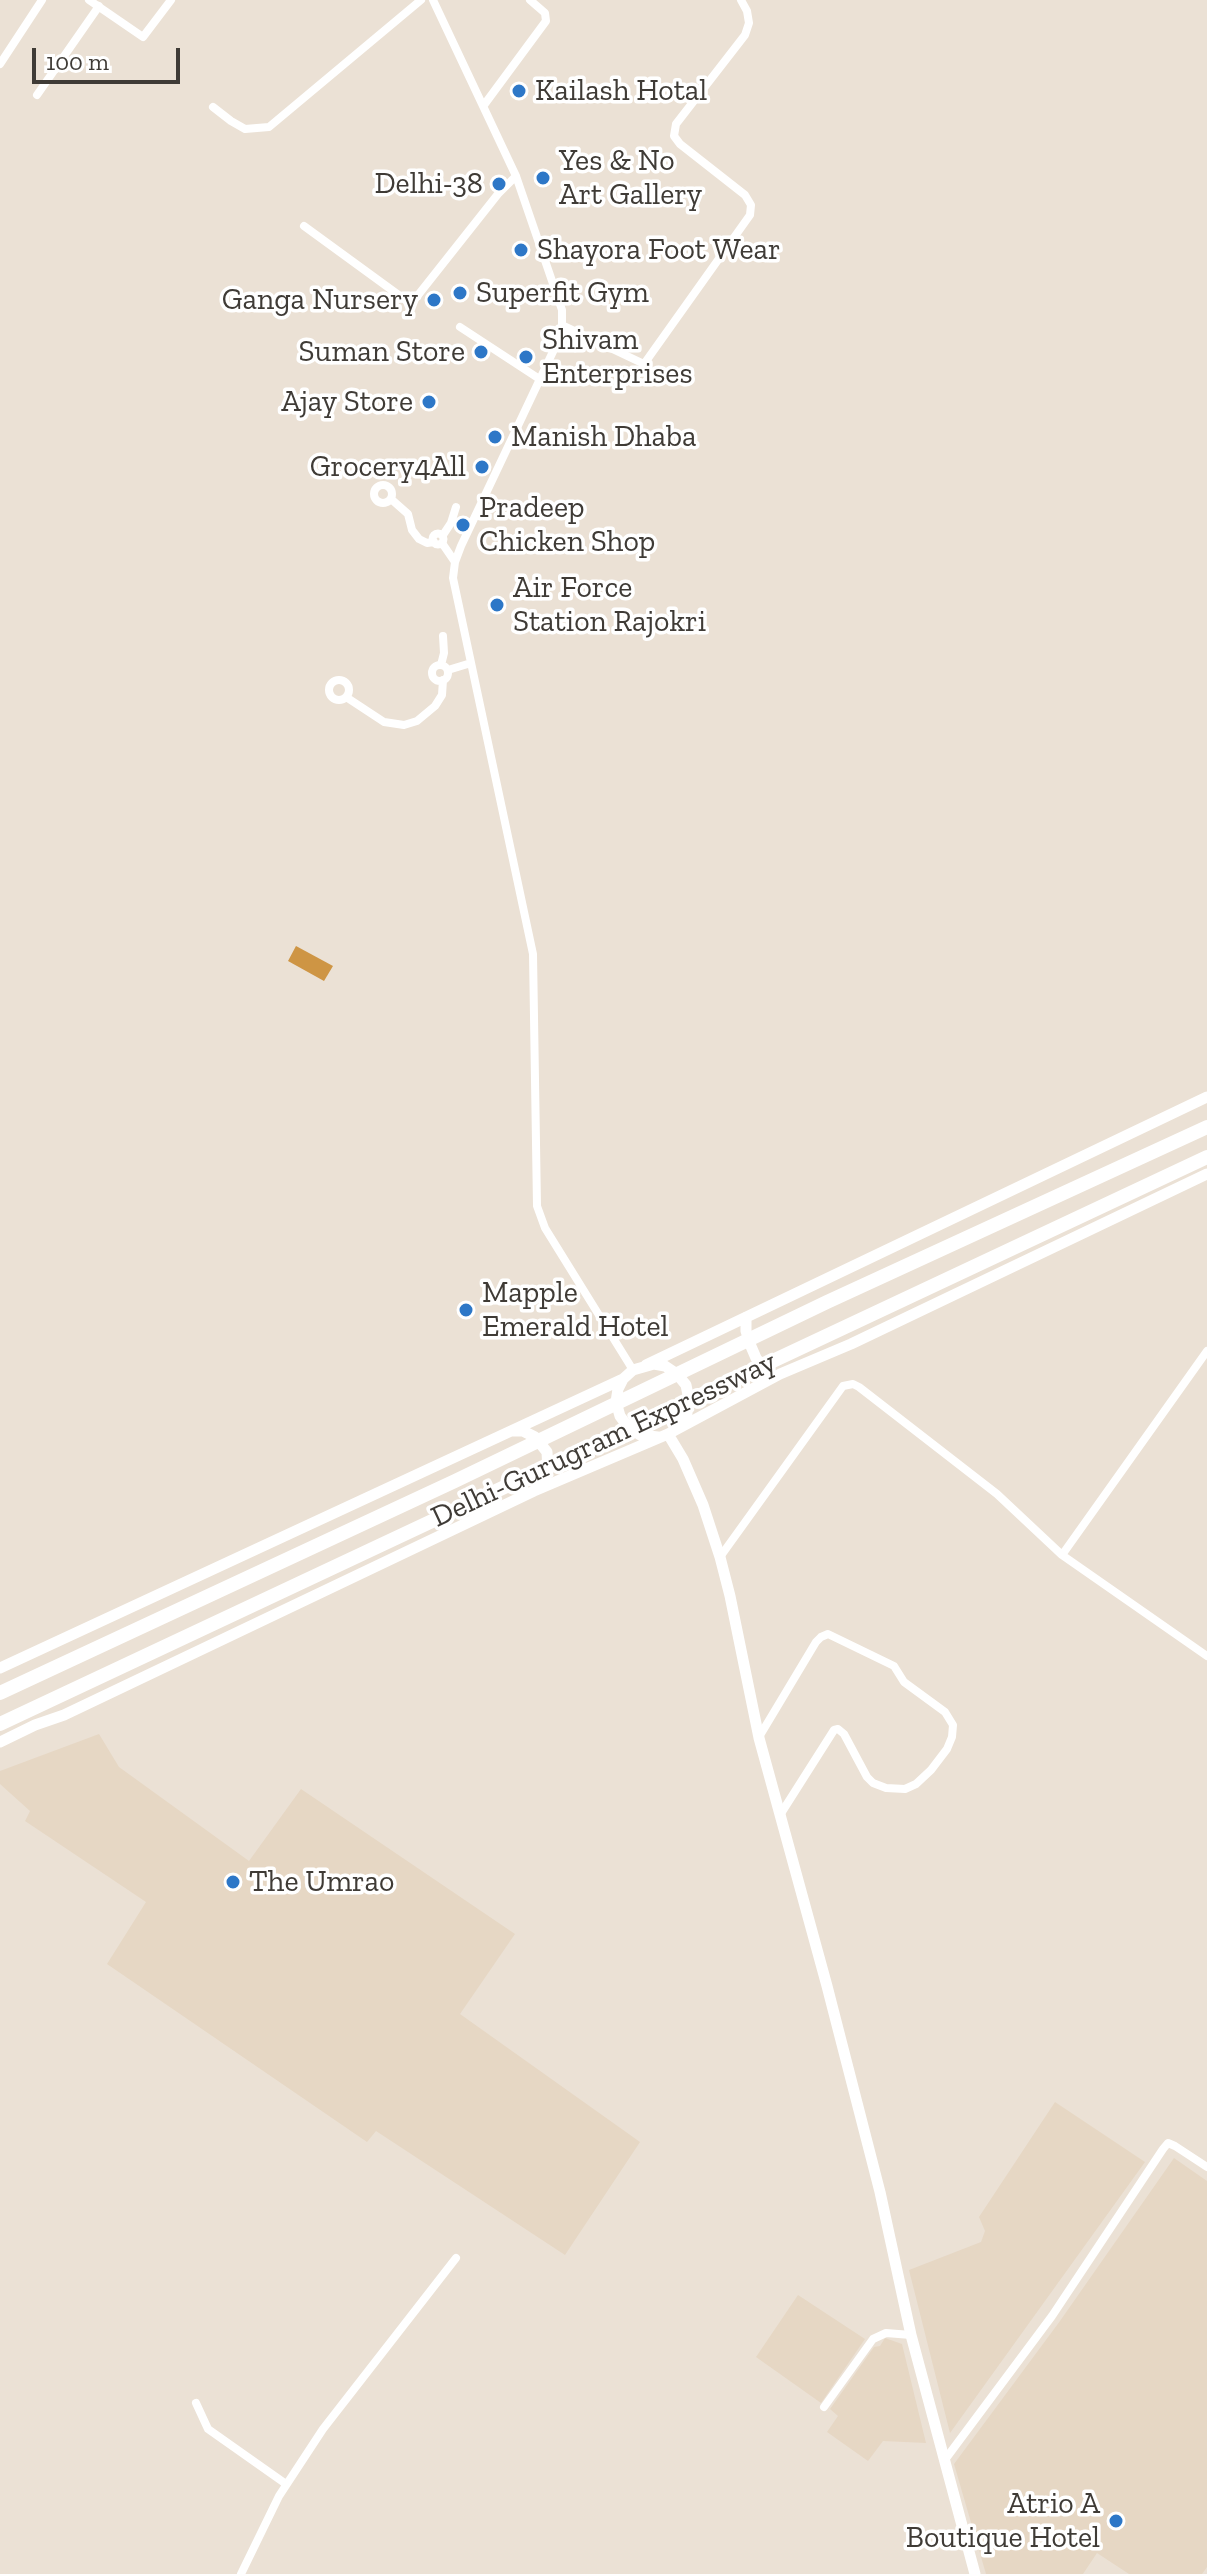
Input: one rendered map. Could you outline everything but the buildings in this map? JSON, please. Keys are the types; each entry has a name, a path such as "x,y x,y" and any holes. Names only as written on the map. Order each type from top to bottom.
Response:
{"highway":[{"name":"Delhi-Gurugram Expressway","path":"0,1693 455,1481 827,1302 1207,1127"},
{"name":"Delhi-Gurugram Expressway","path":"0,1724 1207,1157"}],"main road":[{"path":"0,1668 623,1379 633,1370 1207,1097"},
{"path":"0,1742 64,1715 534,1491 669,1433 780,1374 851,1344 1207,1174"},
{"path":"746,1317 746,1331 756,1358 768,1373 780,1374"},
{"path":"623,1379 616,1402 620,1416 628,1427 640,1435 669,1433 687,1413 689,1400 686,1385 665,1366 646,1365"},
{"path":"510,1431 529,1433 540,1441 547,1452 548,1471 543,1483 534,1491"},
{"path":"669,1433 703,1505 720,1557 759,1738 880,2192 911,2335 975,2574"}],"street":[{"path":"0,64 42,0"},
{"path":"89,0 143,37 171,0"},
{"path":"37,95 103,8 115,0"},
{"path":"213,107 245,129 276,124 421,0"},
{"path":"433,0 516,176 559,297 562,325 558,341 455,562 453,578 533,954 537,1206 545,1228 633,1370"},
{"path":"484,105 546,21 545,13 530,0"},
{"path":"562,325 644,364 750,215 751,205 745,195 674,136 676,124 745,35 749,23 741,0"},
{"path":"304,226 411,304 498,194 516,176"},
{"path":"460,327 541,380"},
{"path":"391,499 408,514 412,530 427,543 439,540 451,523 456,507"},
{"path":"439,540 455,562"},
{"path":"346,697 384,722 404,725 417,721 435,706 442,695 443,680 447,677 443,636"},
{"path":"443,680 436,680 432,673 434,668 471,663"},
{"path":"1062,1555 1207,1351"},
{"path":"720,1557 843,1386 848,1384 859,1387 981,1481 1062,1555 1207,1656"},
{"path":"759,1738 812,1647 828,1634 894,1666 904,1682 945,1712 953,1725 947,1749 931,1770 910,1787 898,1789 873,1783 844,1734 838,1729 834,1730 780,1815"},
{"path":"944,2461 1052,2316 1168,2143 1207,2167"},
{"path":"241,2574 286,2484 347,2396 456,2258"},
{"path":"824,2407 873,2339 886,2333 911,2335"},
{"path":"196,2403 208,2429 286,2484"}],"shaded area":[{"path":"296,946 333,966 324,981 288,961"},
{"path":"99,1734 119,1767 249,1861 301,1789 515,1934 460,2014 640,2142 565,2255 376,2131 367,2142 107,1964 146,1902 25,1821 30,1811 0,1784 0,1771"},
{"path":"1055,2102 1145,2162 950,2433 909,2270 981,2242 985,2231 979,2217"},
{"path":"1174,2158 1207,2181 1207,2567 1202,2574 1129,2574 1097,2553 1083,2574 986,2574 954,2464 1060,2321"},
{"path":"798,2295 865,2339 821,2403 756,2357"},
{"path":"885,2338 902,2344 926,2443 883,2441 868,2461 827,2432 838,2416 830,2409 874,2347 880,2346"}],"place":[{"name":"Kailash Hotal","path":"519,91"},
{"name":"Yes & No Art Gallery","path":"543,178"},
{"name":"Delhi-38","path":"499,184"},
{"name":"Shayora Foot Wear","path":"521,250"},
{"name":"Superfit Gym","path":"460,293"},
{"name":"Ganga Nursery","path":"434,300"},
{"name":"Suman Store","path":"481,352"},
{"name":"Shivam Enterprises","path":"526,357"},
{"name":"Ajay Store","path":"429,402"},
{"name":"Manish Dhaba","path":"495,437"},
{"name":"Grocery4All","path":"482,467"},
{"name":"Pradeep Chicken Shop","path":"463,525"},
{"name":"Air Force Station Rajokri","path":"497,605"},
{"name":"Mapple Emerald Hotel","path":"466,1310"},
{"name":"The Umrao","path":"233,1882"},
{"name":"Atrio A Boutique Hotel","path":"1116,2521"}]}
